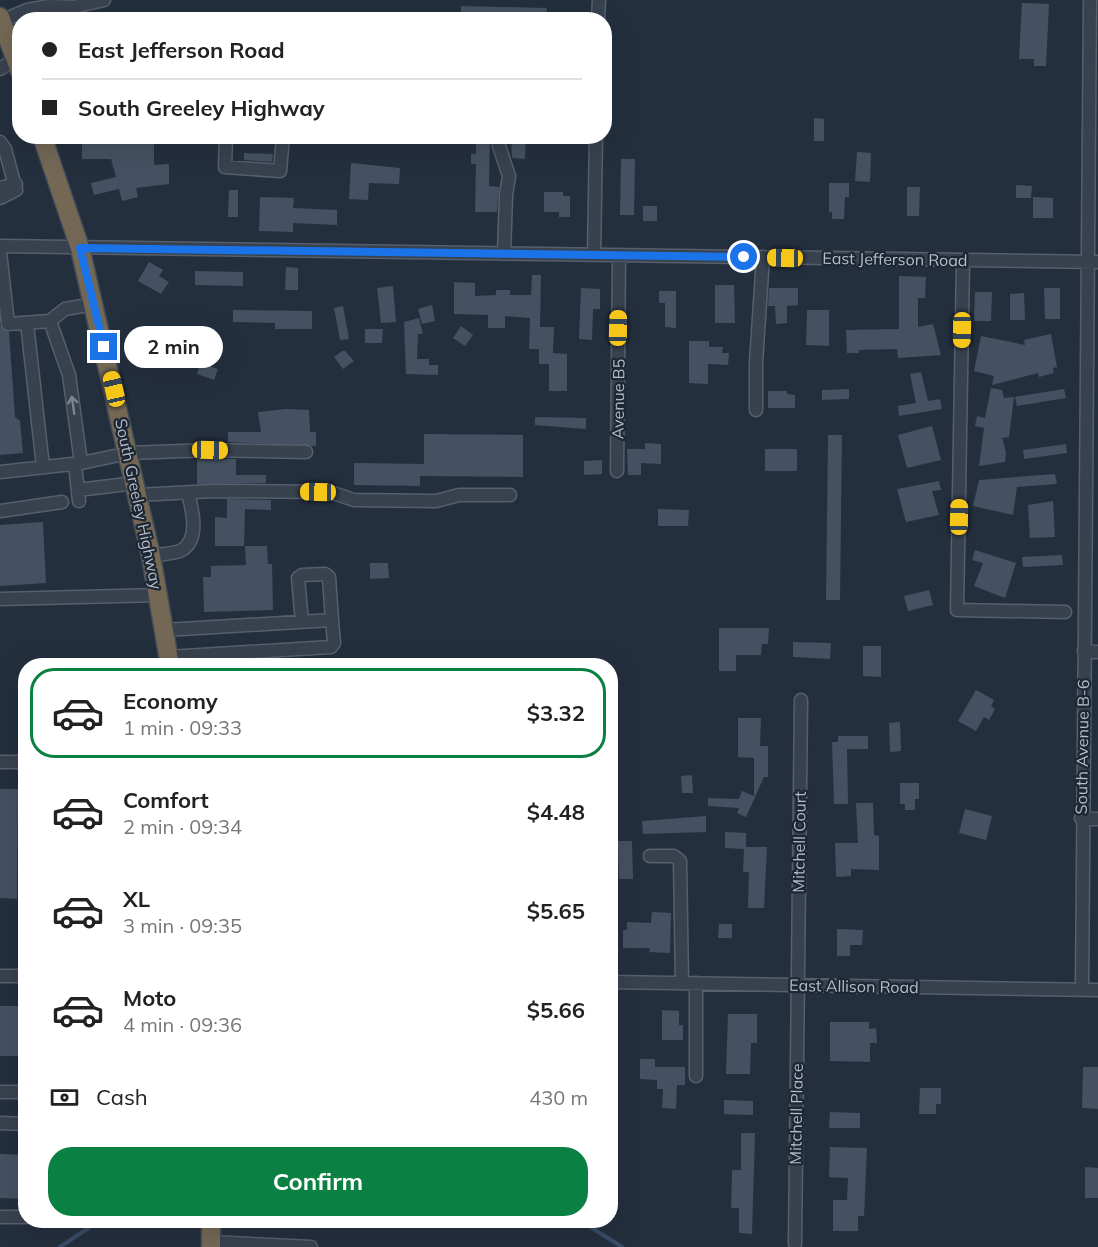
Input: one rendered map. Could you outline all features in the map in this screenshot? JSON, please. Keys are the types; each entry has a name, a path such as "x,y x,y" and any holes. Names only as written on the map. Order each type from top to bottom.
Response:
{"highway":[{"path":"1,19 12,66"},
{"name":"South Greeley Highway","path":"45,144 80,248 94,304 151,556 170,658"},
{"path":"211,1228 211,1244"}],"street":[{"path":"21,12 50,6 73,7 104,0"},
{"name":"South Avenue B-6","path":"1082,990 1084,651 1092,261 1090,0"},
{"path":"0,142 5,149 16,184 16,190 0,198"},
{"path":"225,144 225,167 280,171 282,144"},
{"path":"499,144 509,176 504,254"},
{"path":"594,255 596,144"},
{"path":"0,188 16,184"},
{"name":"East Jefferson Road","path":"0,246 1092,261"},
{"path":"0,252 4,324 50,321 65,309 94,304"},
{"name":"Avenue B5","path":"617,471 619,256"},
{"path":"756,411 756,363 763,257"},
{"path":"963,260 957,610 1065,612"},
{"path":"50,321 69,375 79,495 136,489 188,493 330,492 354,500 436,501 459,495 510,495"},
{"path":"27,323 44,467"},
{"path":"0,472 58,466 129,453 210,450 306,452"},
{"path":"151,556 180,550 190,539 194,526 188,493"},
{"path":"0,511 62,502"},
{"path":"204,658 331,647 334,643 329,577 325,574 302,575 298,578 302,622"},
{"path":"0,599 159,596"},
{"path":"165,630 332,620"},
{"path":"1084,651 1098,652"},
{"name":"Mitchell Court","path":"797,985 801,700"},
{"path":"0,762 18,762"},
{"path":"1082,818 1098,819"},
{"path":"650,856 674,856 680,861 682,983"},
{"path":"0,976 18,976"},
{"name":"East Allison Road","path":"618,982 1098,990"},
{"path":"696,983 696,1076"},
{"name":"Mitchell Place","path":"795,1244 797,985"},
{"path":"0,1092 18,1092"},
{"path":"0,1123 18,1124"},
{"path":"0,1217 18,1217"},
{"path":"211,1244 310,1247"}],"building":[{"path":"1022,3 1049,4 1046,66 1034,66 1034,59 1019,59"},
{"path":"461,6 547,8 547,12 461,12"},
{"path":"814,118 824,119 824,141 814,141"},
{"path":"82,144 154,144 154,165 169,164 169,184 136,188 138,197 122,201 119,189 94,195 91,183 116,177 111,159 82,159"},
{"path":"476,144 490,144 489,186 499,187 497,212 475,212 476,164 471,164 471,154 476,154"},
{"path":"511,144 526,144 525,159 512,158"},
{"path":"857,152 871,153 870,182 855,181"},
{"path":"244,153 273,154 272,162 244,160"},
{"path":"621,159 635,159 634,215 620,215"},
{"path":"351,163 400,168 399,184 369,183 368,200 349,199"},
{"path":"829,183 849,183 849,197 845,197 844,219 832,219 832,212 829,212"},
{"path":"1016,185 1032,186 1031,198 1016,198"},
{"path":"907,187 920,187 919,216 907,216"},
{"path":"229,190 238,190 238,217 228,217"},
{"path":"544,192 563,192 563,196 570,196 570,217 559,217 559,212 544,212"},
{"path":"260,197 294,198 293,208 337,210 337,225 293,223 293,232 259,231"},
{"path":"1033,197 1053,198 1053,218 1033,218"},
{"path":"643,206 657,206 657,221 643,221"},
{"path":"149,262 163,270 159,276 169,282 161,294 138,281"},
{"path":"286,267 298,268 298,290 285,290"},
{"path":"195,271 243,272 243,286 195,285"},
{"path":"532,275 541,275 540,327 554,327 553,353 567,354 567,391 549,391 549,364 539,364 539,349 529,349 530,318 505,316 505,328 488,328 488,315 454,314 454,282 475,283 475,296 496,295 496,290 510,290 510,295 531,295"},
{"path":"899,276 926,277 925,298 918,298 918,327 933,324 941,355 898,358 897,349 859,350 859,353 847,353 846,330 899,329"},
{"path":"715,285 734,285 735,323 715,323"},
{"path":"393,286 396,322 381,323 377,288"},
{"path":"581,288 600,289 600,309 593,309 592,340 579,339"},
{"path":"769,288 798,288 798,305 787,306 787,323 776,324 775,306 768,306"},
{"path":"1044,288 1060,288 1060,319 1045,319"},
{"path":"659,291 676,291 676,328 665,327 665,303 659,303"},
{"path":"975,292 992,292 991,321 974,321"},
{"path":"1024,293 1025,320 1010,320 1010,294"},
{"path":"432,305 435,321 422,324 418,309"},
{"path":"343,306 349,339 340,340 334,308"},
{"path":"233,310 312,311 312,329 275,329 275,323 233,322"},
{"path":"807,310 829,310 829,346 806,345"},
{"path":"419,318 423,334 418,334 417,359 429,359 429,365 438,365 438,375 406,374 404,322"},
{"path":"0,326 9,332 15,417 20,421 23,453 0,455"},
{"path":"461,326 473,335 465,346 453,338"},
{"path":"365,329 383,329 382,343 365,343"},
{"path":"1051,334 1057,367 1053,368 1054,373 1039,377 1038,373 992,385 994,376 974,371 981,336 1025,345 1024,340"},
{"path":"689,341 709,341 709,347 723,347 722,353 729,353 728,365 708,364 708,384 689,383"},
{"path":"345,351 354,361 343,369 334,357"},
{"path":"200,363 218,369 214,380 197,374"},
{"path":"921,372 928,401 940,399 942,409 899,416 898,406 916,403 910,374"},
{"path":"991,388 1002,390 1004,398 1014,397 1009,437 1002,438 1006,452 1005,462 979,466 984,428 975,426 977,416 985,418"},
{"path":"849,389 849,399 822,400 822,390"},
{"path":"1064,389 1066,398 1017,406 1015,397"},
{"path":"768,391 787,391 787,394 795,395 795,408 768,408"},
{"path":"286,409 309,410 310,432 316,432 316,446 228,442 228,432 261,432 258,412"},
{"path":"535,417 586,418 586,429 535,425"},
{"path":"932,426 941,460 907,468 898,435"},
{"path":"424,434 523,435 523,477 420,476 420,486 354,485 354,463 424,464"},
{"path":"828,435 842,435 840,600 826,600"},
{"path":"645,443 661,444 661,464 641,463 641,475 628,475 627,449 645,449"},
{"path":"1066,444 1067,453 1024,459 1023,450"},
{"path":"765,449 797,449 797,471 765,471"},
{"path":"197,459 236,459 236,475 266,475 266,483 197,484"},
{"path":"602,460 602,474 584,475 584,461"},
{"path":"1055,474 1057,484 1017,487 1013,515 973,506 979,480"},
{"path":"939,481 941,490 932,491 939,515 906,522 897,489"},
{"path":"227,499 271,500 271,510 245,509 244,546 215,546 215,517 227,518"},
{"path":"1053,501 1055,537 1030,538 1028,505"},
{"path":"658,509 689,510 688,526 658,526"},
{"path":"43,522 46,583 0,586 0,525"},
{"path":"245,546 267,546 268,564 272,564 273,610 204,612 203,577 211,577 211,566 246,565"},
{"path":"975,550 1016,563 1005,598 974,586 983,563 972,560"},
{"path":"1062,555 1063,565 1023,567 1022,557"},
{"path":"370,563 388,563 389,578 370,579"},
{"path":"929,590 933,605 908,611 904,596"},
{"path":"719,628 769,628 768,644 762,644 761,655 736,655 736,671 719,671"},
{"path":"793,642 831,643 830,659 793,657"},
{"path":"863,646 881,646 881,677 863,676"},
{"path":"976,690 994,700 991,706 995,709 989,720 984,717 976,731 958,721"},
{"path":"738,718 761,718 760,746 768,746 768,777 764,777 746,817 737,813 739,808 708,806 708,798 739,799 742,791 754,796 754,758 738,757"},
{"path":"900,722 901,751 890,752 889,723"},
{"path":"838,736 868,736 868,749 847,749 848,804 834,804 832,742 838,742"},
{"path":"692,775 693,793 682,793 681,776"},
{"path":"900,783 919,783 919,799 915,799 915,810 905,810 905,804 900,804"},
{"path":"0,789 18,789 17,899 0,898"},
{"path":"856,803 873,803 874,835 879,836 879,870 851,869 851,876 836,877 835,843 858,843"},
{"path":"965,809 992,816 986,840 959,833"},
{"path":"706,816 706,832 643,834 642,821"},
{"path":"725,832 746,833 746,847 767,847 764,908 748,908 749,872 743,872 744,849 725,848"},
{"path":"618,841 632,841 633,879 619,879"},
{"path":"652,912 671,913 670,953 649,952 650,948 623,948 623,930 627,930 627,922 651,923"},
{"path":"719,924 732,924 732,938 718,938"},
{"path":"837,929 863,930 862,945 850,945 850,956 837,956"},
{"path":"0,1006 18,1006 18,1056 0,1056"},
{"path":"662,1010 679,1011 679,1025 683,1025 683,1040 662,1040"},
{"path":"728,1014 757,1014 757,1043 751,1043 750,1074 726,1074"},
{"path":"830,1022 869,1022 869,1029 876,1028 877,1043 870,1043 870,1062 830,1061"},
{"path":"640,1059 655,1059 655,1067 685,1067 685,1085 677,1085 676,1109 662,1108 663,1089 657,1089 657,1080 640,1079"},
{"path":"1083,1067 1098,1067 1098,1109 1082,1108"},
{"path":"920,1088 941,1088 941,1104 936,1104 936,1114 919,1114"},
{"path":"724,1100 753,1101 753,1115 724,1114"},
{"path":"830,1112 860,1113 860,1128 829,1128"},
{"path":"741,1133 755,1133 752,1234 739,1233 739,1208 731,1208 732,1170 741,1170"},
{"path":"830,1147 867,1148 864,1216 858,1216 858,1231 833,1231 833,1200 847,1200 848,1178 829,1177"},
{"path":"0,1154 18,1155 18,1199 0,1198"},
{"path":"1085,1167 1098,1168 1098,1198 1085,1198"}],"waterway":[{"path":"60,1247 88,1228"},
{"path":"592,1228 622,1247"}],"route":[{"path":"104,347 80,248 744,257"}]}
